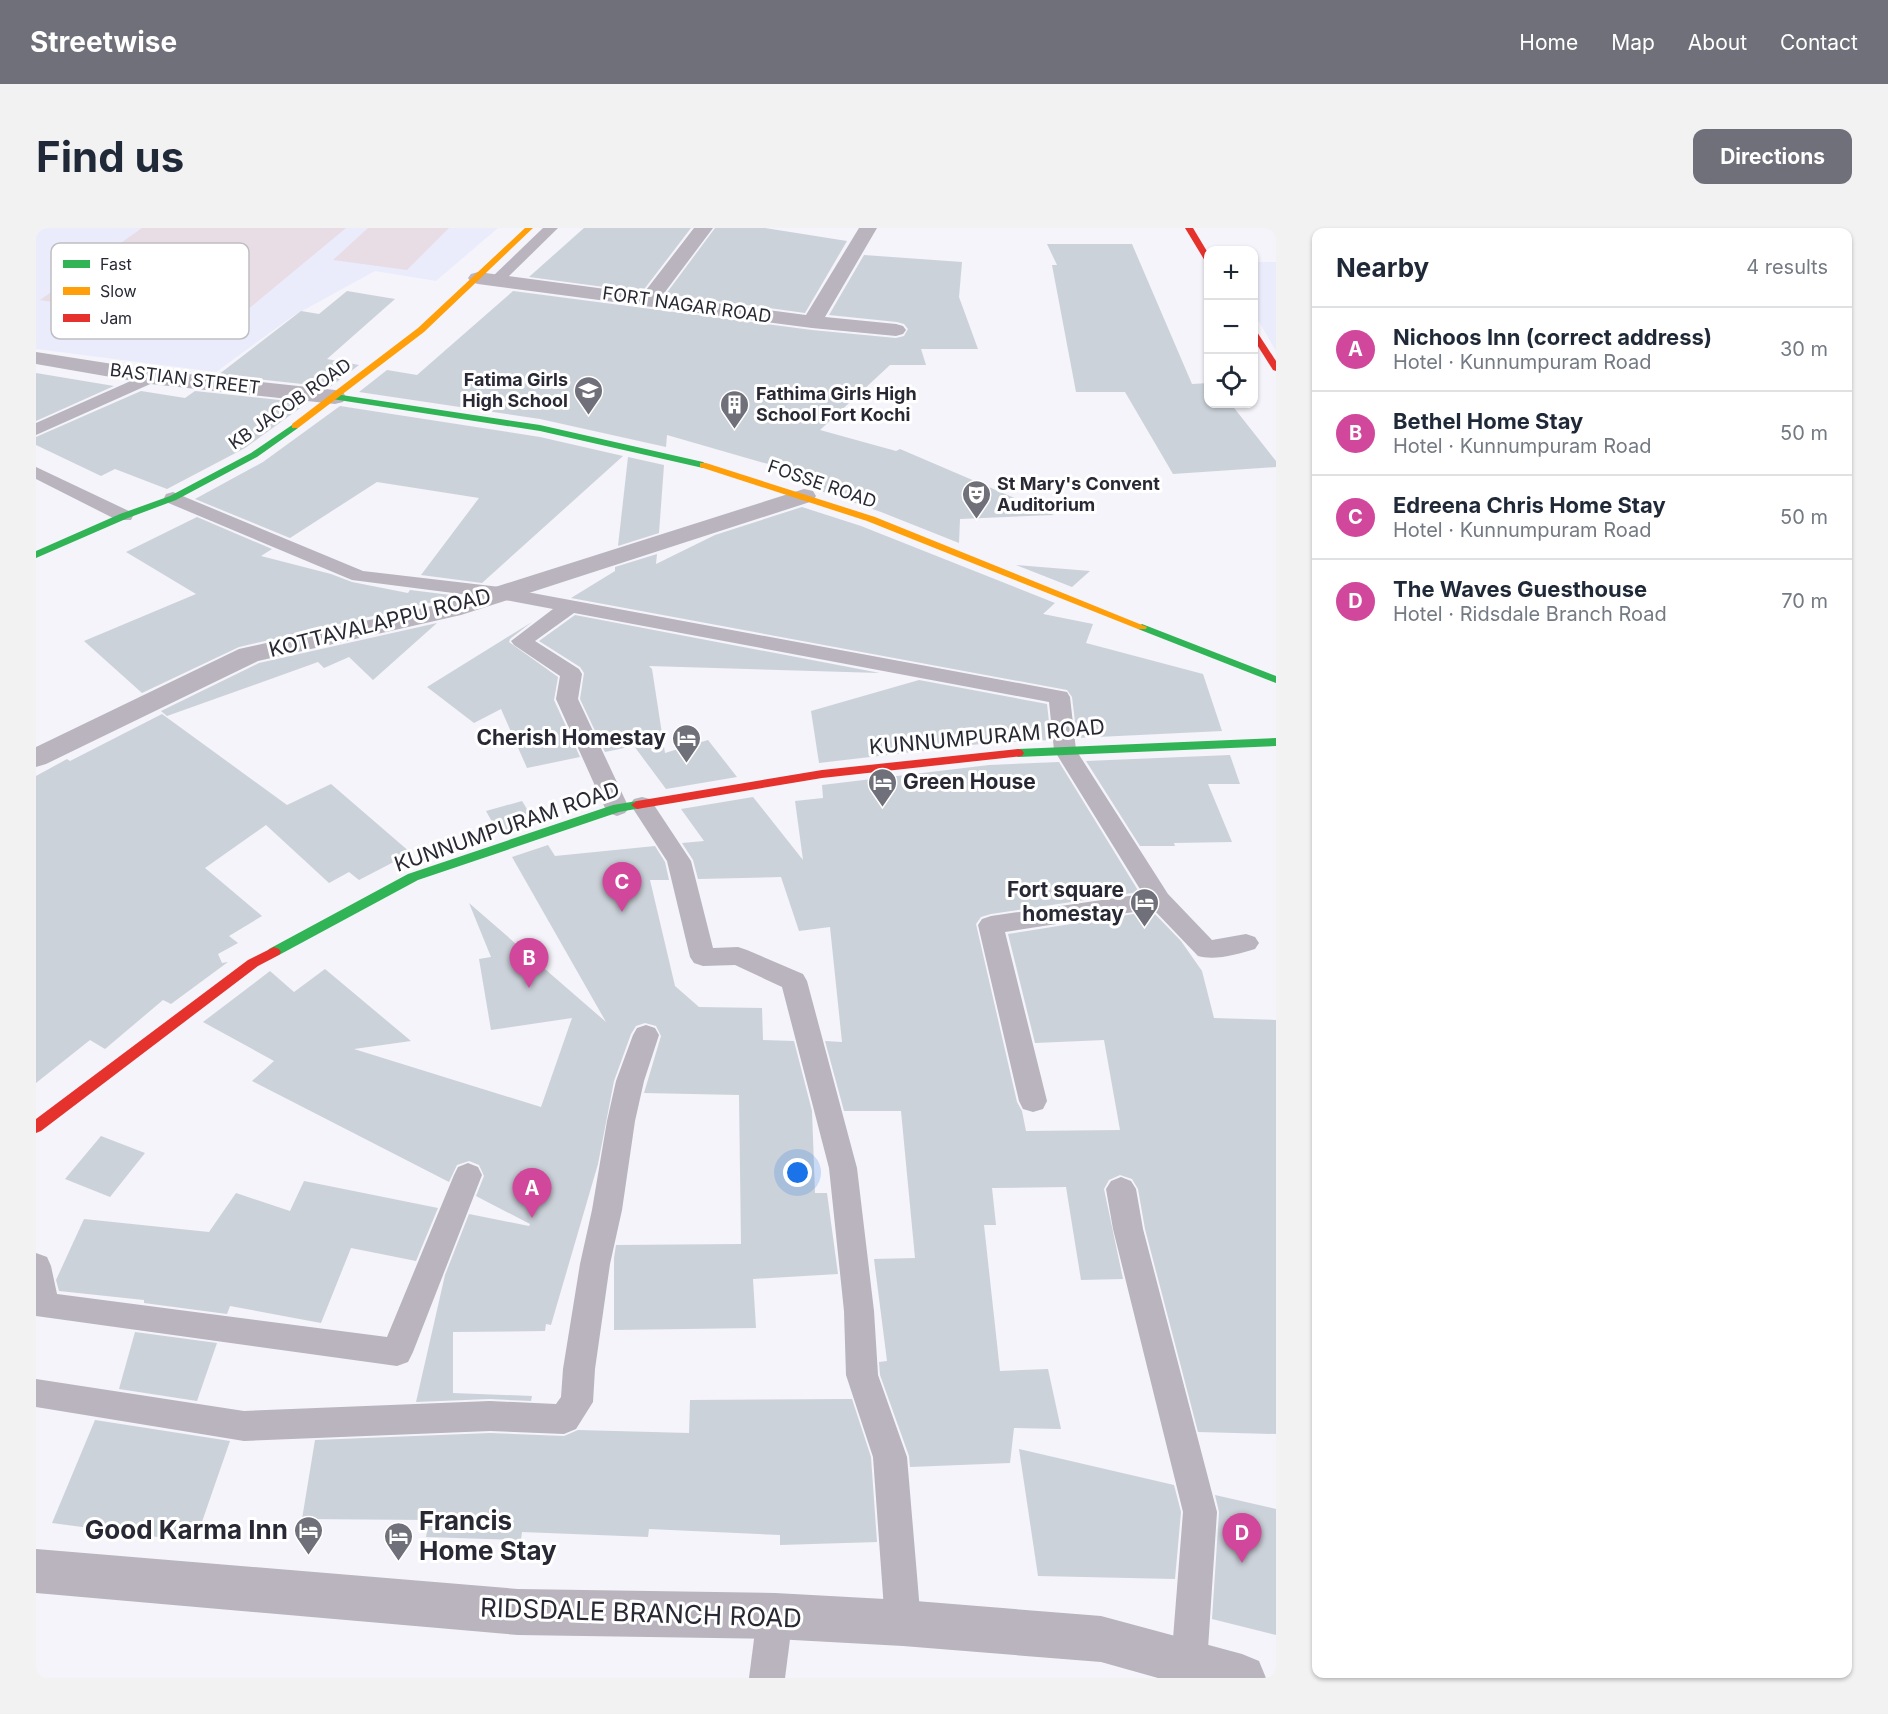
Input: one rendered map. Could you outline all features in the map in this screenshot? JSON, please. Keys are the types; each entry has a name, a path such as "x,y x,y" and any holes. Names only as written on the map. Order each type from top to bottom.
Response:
{"street":[{"name":"KB JACOB ROAD","path":"36,555 124,516 173,498 254,455 335,397 487,279 529,228"},
{"path":"649,299 704,228"},
{"path":"812,322 868,228"},
{"path":"1189,228 1204,251"},
{"name":"FORT NAGAR ROAD","path":"487,279 812,322 896,330"},
{"path":"1258,340 1276,368"},
{"name":"BASTIAN STREET","path":"36,358 152,377 335,397"},
{"name":"FOSSE ROAD","path":"335,397 540,428 698,463 804,496 882,524 1276,680"},
{"name":"KOTTAVALAPPU ROAD","path":"36,758 249,656 452,609 804,496"},
{"name":"KUNNUMPURAM ROAD","path":"36,1126 253,963 413,877 630,806 822,774 989,754 1276,742"},
{"name":"RIDSDALE BRANCH ROAD","path":"36,1571 518,1612 775,1616 903,1623 1101,1639 1242,1678"}],"lane":[{"path":"487,279 551,228"},
{"path":"36,430 152,377"},
{"path":"36,472 124,516"},
{"path":"173,498 359,576 500,593 1059,697 1065,750 1159,900 1207,950 1246,943"},
{"path":"570,606 521,641 571,674 567,699 630,806 679,861 703,957 738,956 794,981 843,1168 859,1311 862,1375 890,1457 903,1623"},
{"path":"1034,1101 991,925 1159,900"},
{"path":"36,1393 244,1426 490,1416 564,1419 577,1402 579,1369 595,1264 607,1210 621,1121 630,1081 646,1035"},
{"path":"36,1266 44,1306 397,1352 468,1175"},
{"path":"1121,1189 1128,1229 1200,1512 1189,1664"},
{"path":"767,1678 775,1616"}],"shaded area":[{"path":"36,228 498,228 436,281 375,271 293,316 216,372 36,349"},
{"path":"142,228 346,228 249,308 249,243 121,243"},
{"path":"368,228 449,228 407,270 333,260"},
{"path":"1258,262 1276,262 1276,351 1258,320"},
{"path":"51,292 51,302 40,300"}],"building":[{"path":"584,228 691,228 642,292 529,277"},
{"path":"715,228 765,228 847,241 805,313 666,294"},
{"path":"1047,244 1132,244 1192,384 1204,383 1204,408 1234,408 1276,461 1276,467 1173,474 1125,392 1076,392 1052,265 1057,265"},
{"path":"864,255 962,262 959,297 978,349 921,349 926,365 890,365 820,430 896,451 900,449 1054,515 960,519 959,543 812,488 827,481 667,435 666,447 540,419 359,392 387,370 417,375 513,291 812,330 896,338 904,336 908,329 904,324 897,322 829,315"},
{"path":"347,291 395,299 327,359 359,365 330,387 218,375 301,311 319,314"},
{"path":"36,373 114,386 36,421"},
{"path":"141,391 185,398 195,391 307,403 245,448 167,489 115,469 101,476 36,445 36,437"},
{"path":"340,406 540,437 623,456 482,583 421,575 479,498 377,482 290,538 195,499 263,462"},
{"path":"628,457 664,465 659,533 618,546"},
{"path":"802,507 861,526 1055,603 1043,614 1093,624 1086,643 1203,674 1222,731 1077,738 1072,697 1067,690 571,598 615,571 615,567 657,554 656,564 715,535"},
{"path":"197,517 272,549 261,556 331,574 352,582 408,593 410,590 459,596 239,647 142,693 84,641 196,594 126,552"},
{"path":"1016,565 1090,571 1072,587"},
{"path":"575,615 880,673 649,666 652,669 665,753 708,740 737,777 666,789 634,746 605,752 580,699 584,673 580,667 539,641"},
{"path":"532,622 509,642 558,677 554,700 580,757 527,768 501,709 474,723 427,687"},
{"path":"437,623 373,680 349,657 324,668 318,662 167,716 161,711 259,663"},
{"path":"919,680 1047,704 1051,740 989,743 819,763 811,711"},
{"path":"162,714 287,805 331,784 411,853 359,880 349,872 329,883 266,825 205,868 262,916 229,936 238,943 218,954 222,963 228,962 171,1004 163,1000 105,1049 90,1040 36,1083 36,776"},
{"path":"1230,755 1240,784 1208,784 1232,842 1174,843 1175,846 1140,846 1086,761"},
{"path":"1059,762 1139,892 991,914 981,917 976,924 1017,1102 1022,1111 1026,1131 1120,1130 1104,1040 1035,1043 1008,934 1152,911 1181,941 1202,971 1214,1018 1276,1020 1276,1434 1198,1432 1145,1229 1138,1189 1132,1179 1120,1175 1109,1180 1104,1189 1123,1279 1081,1280 1066,1187 992,1188 996,1225 984,1225 1000,1371 1048,1369 1061,1429 1014,1428 1010,1463 910,1467 909,1456 880,1375 879,1362 887,1361 874,1259 915,1258 901,1111 844,1111 825,1041 842,1042 830,927 799,931 781,877 698,879 693,860 682,843 704,841 681,809 753,797 803,860 795,801 823,798 822,785 989,765"},
{"path":"522,801 535,822 499,834 486,811"},
{"path":"548,845 555,856 655,846 665,862 669,880 650,880 675,986 699,1007 762,1008 763,1040 794,1041 812,1111 815,1193 827,1193 838,1274 753,1279 756,1328 614,1330 616,1245 741,1244 739,1095 644,1093 661,1036 656,1026 645,1023 636,1026 631,1034 614,1081 598,1164 551,1325 546,1324 545,1331 453,1332 453,1393 532,1396 531,1401 490,1399 416,1402 445,1275 469,1214 529,1226 530,1224 476,1196 484,1176 479,1165 469,1161 457,1165 449,1182 252,1081 274,1061 203,1022 270,971 294,992 325,969 411,1041 354,1049 541,1107 572,1018 491,1030 479,959 491,957 469,903 606,1022 512,857"},
{"path":"101,1136 145,1153 110,1197 65,1179"},
{"path":"304,1181 438,1208 416,1261 351,1248 321,1323 230,1306 227,1314 144,1303 144,1300 59,1291 56,1280 84,1219 209,1232 236,1193 290,1211"},
{"path":"135,1332 217,1343 197,1401 119,1389"},
{"path":"852,1399 871,1457 877,1542 780,1545 780,1535 649,1529 648,1537 522,1532 521,1540 426,1537 429,1520 302,1519 315,1440 490,1433 564,1436 578,1430 689,1433 690,1400"},
{"path":"95,1420 230,1441 195,1542 52,1523"},
{"path":"1019,1449 1174,1485 1181,1512 1175,1579 1038,1576"},
{"path":"1215,1495 1276,1509 1276,1635 1212,1619 1219,1512"}],"traffic: fast":[{"path":"335,397 540,428 703,465"},
{"path":"36,555 124,516 173,498 254,455 295,426"},
{"path":"1142,627 1276,680"},
{"path":"1018,753 1276,742"},
{"path":"274,952 413,877 617,808 637,805"}],"traffic: slow":[{"path":"295,426 421,330 529,228"},
{"path":"703,465 871,519 1142,627"}],"traffic: jam":[{"path":"1189,228 1204,252"},
{"path":"1258,340 1276,368"},
{"path":"637,805 822,774 1018,753"},
{"path":"36,1127 253,963 274,952"}],"place":[{"name":"Fatima Girls High School","path":"589,416"},
{"name":"Fathima Girls High School Fort Kochi","path":"735,430"},
{"name":"St Mary's Convent Auditorium","path":"976,520"},
{"name":"Cherish Homestay","path":"687,764"},
{"name":"Green House","path":"882,808"},
{"name":"Edreena Chris Home Stay","path":"622,912"},
{"name":"Fort square homestay","path":"1145,928"},
{"name":"Bethel Home Stay","path":"529,988"},
{"name":"Nichoos Inn (correct address)","path":"532,1218"},
{"name":"Good Karma Inn","path":"309,1556"},
{"name":"Francis Home Stay","path":"398,1562"},
{"name":"The Waves Guesthouse","path":"1242,1563"}]}
